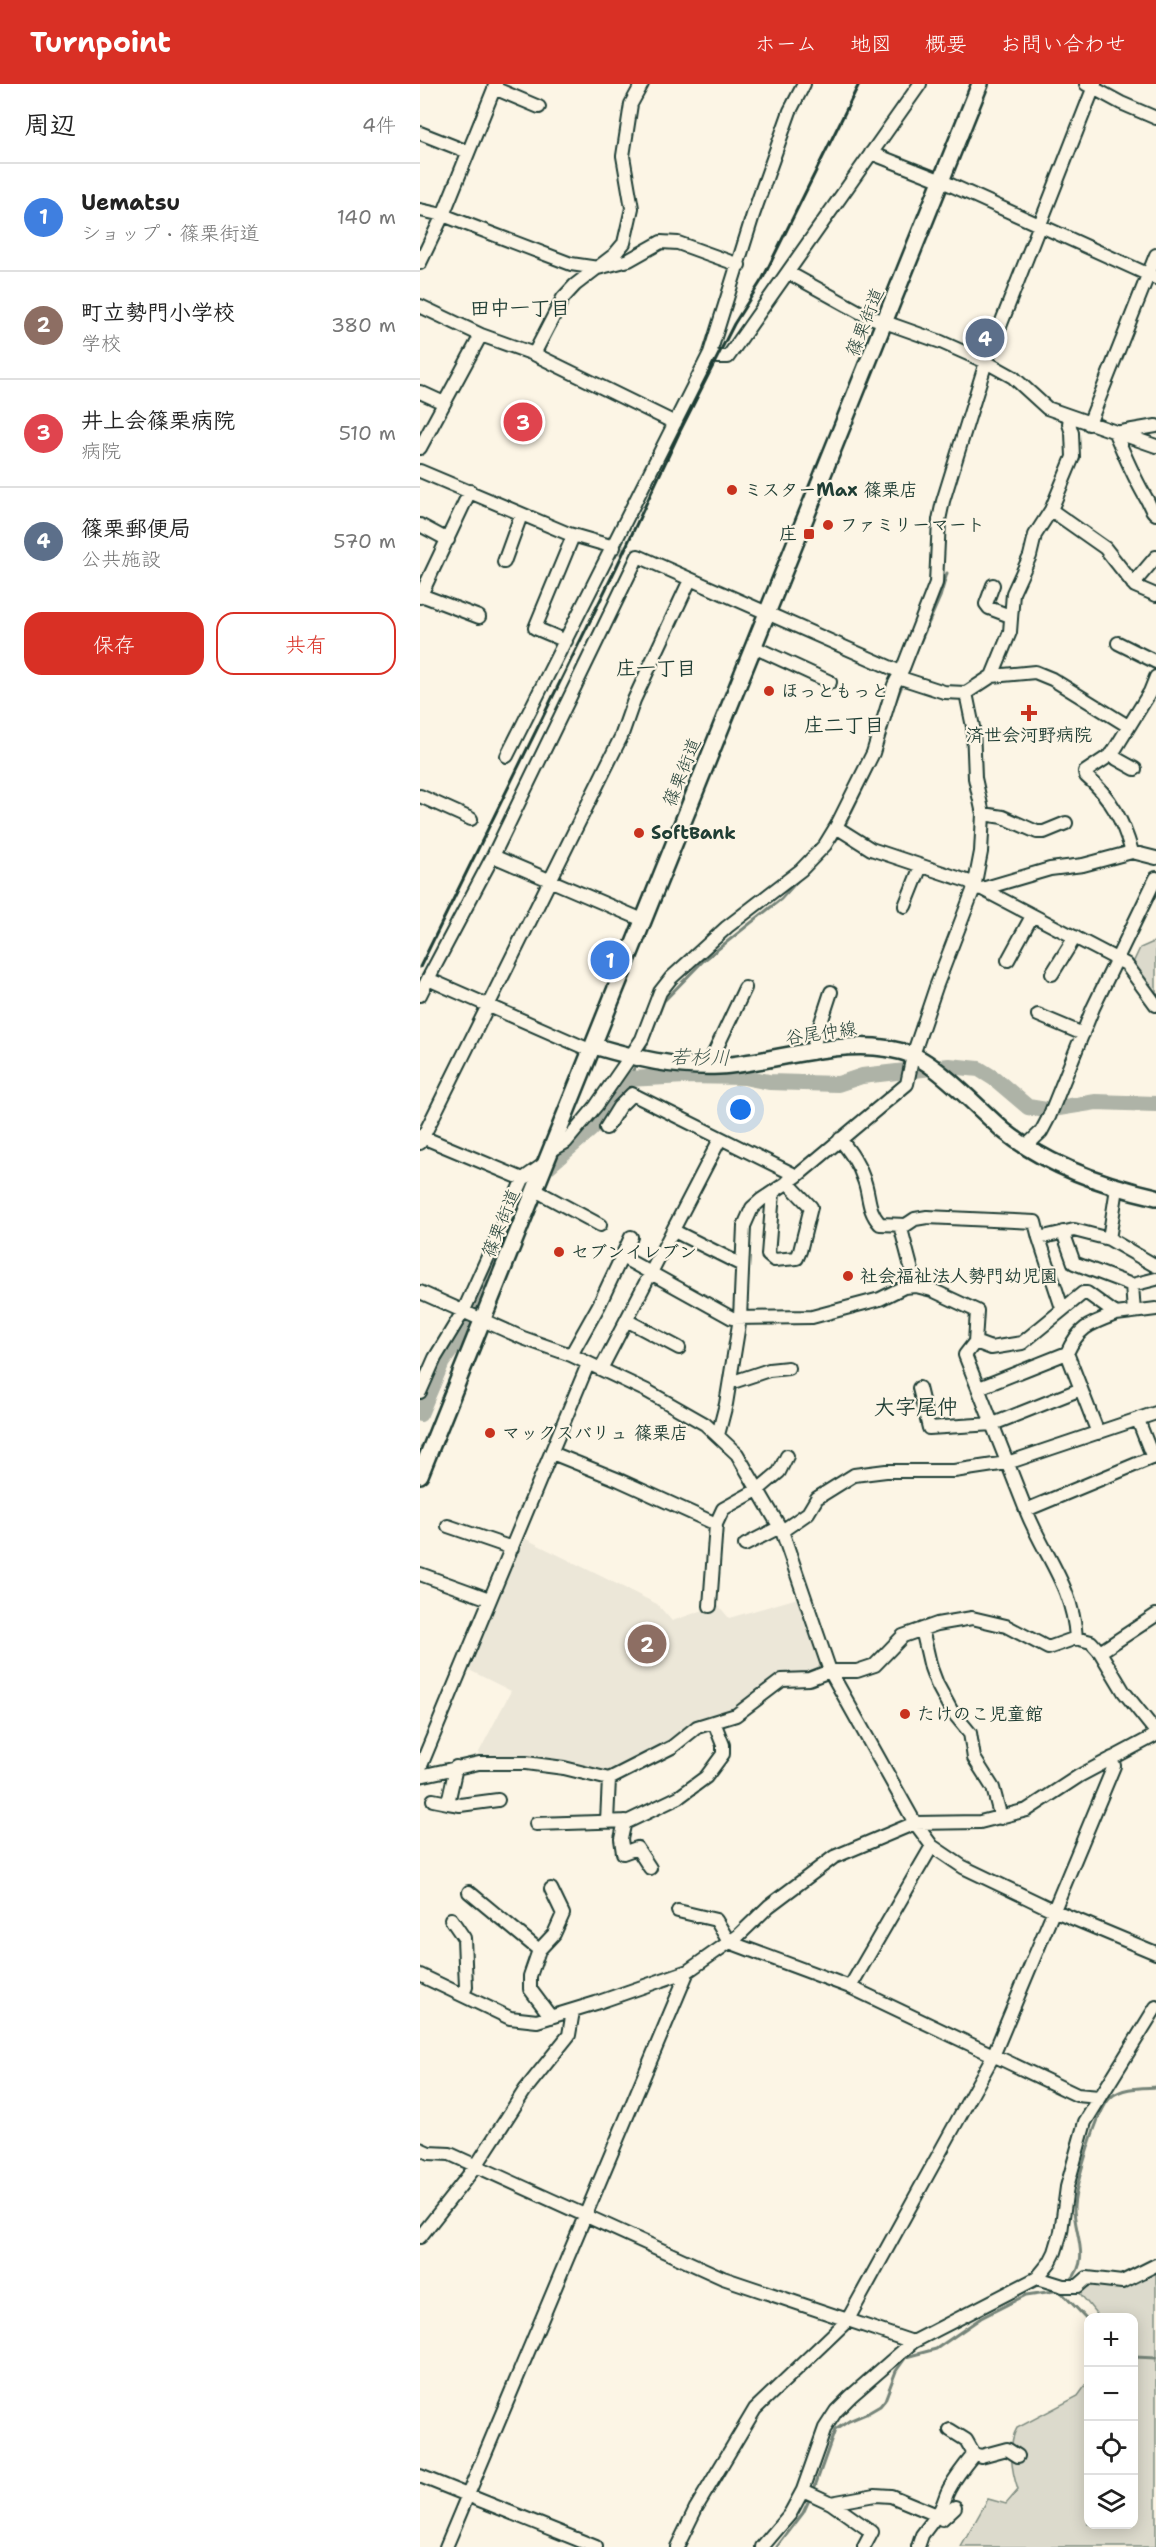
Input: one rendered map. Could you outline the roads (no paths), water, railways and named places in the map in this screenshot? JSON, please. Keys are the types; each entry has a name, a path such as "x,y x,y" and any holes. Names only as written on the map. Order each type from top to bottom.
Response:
{"main road":[{"name":"篠栗街道","path":"420,1475 474,1314 532,1186 548,1160 980,84"},
{"name":"谷尾仲線","path":"593,1048 655,1063 708,1066 768,1061 846,1046 872,1046 917,1060 938,1072 1025,1147 1117,1188 1156,1197"}],"street":[{"path":"534,354 563,298 624,243 632,208 623,156 631,104 642,84"},
{"path":"507,756 710,353 753,215 790,111 804,84"},
{"path":"710,353 717,357 728,357 789,273 813,234 850,187 920,84"},
{"path":"420,263 443,215 495,86 539,107"},
{"path":"548,1160 596,1106 630,1057 642,1039 660,992 671,978 727,927 801,870 825,845 836,827 873,753 894,685 936,583 939,520 943,501 986,362 1091,86 1156,118"},
{"path":"420,133 468,152"},
{"path":"872,153 1040,225 1152,277"},
{"path":"420,210 443,215 571,264 598,268 629,260 661,242 678,243 739,265"},
{"path":"1089,424 1152,277 1156,255"},
{"path":"789,273 866,315 986,362 1013,376 1047,408 1156,446"},
{"path":"420,306 481,335 534,354 675,423"},
{"path":"420,448 481,335"},
{"path":"420,392 444,403"},
{"path":"992,676 1010,632 1013,593 1030,556 1035,536 1051,510 1073,457 1070,417"},
{"path":"1115,433 1156,426"},
{"path":"1115,433 1136,482 1148,500 1152,511 1156,514"},
{"path":"420,471 573,536 614,547"},
{"path":"470,491 421,596 479,618"},
{"path":"1051,510 1105,548 1133,584 1156,594"},
{"path":"504,562 521,514"},
{"path":"420,525 448,540"},
{"path":"566,641 535,628 573,536"},
{"path":"420,994 493,856 638,556 900,674 904,679 944,692 966,693 992,676 1035,672 1052,679 1128,726"},
{"path":"1133,584 1156,557"},
{"path":"600,1225 532,1186 421,1139 489,1007 621,737 634,700 690,580"},
{"path":"993,585 986,604 989,608 1010,616"},
{"path":"1118,643 1156,662"},
{"path":"754,647 830,682"},
{"path":"1132,852 1119,815 1102,790 1086,776 1085,772 1112,754 1128,726 1153,694 1156,677"},
{"path":"718,1435 730,1381 740,1318 744,1226 747,1216 757,1204 792,1179 907,1084 917,1060 936,987 978,888 983,814 975,778 973,728 966,693"},
{"path":"1112,754 1135,769"},
{"path":"420,796 471,819"},
{"path":"983,814 1003,818 1037,832 1044,832 1066,824"},
{"path":"836,827 871,849 970,882 1118,959 1126,964 1156,1005"},
{"path":"978,888 1050,869 1083,866 1132,852 1156,858"},
{"path":"493,856 643,920"},
{"path":"905,906 921,866"},
{"path":"1025,1147 1041,1132 1049,1117 1093,1008 1156,878"},
{"path":"1008,960 1032,916"},
{"path":"1052,974 1075,937"},
{"path":"428,979 489,1007 593,1048"},
{"path":"708,1066 745,988"},
{"path":"810,1053 831,992"},
{"path":"1038,1015 1083,1034"},
{"path":"606,1128 632,1094 792,1179 811,1207 797,1258 774,1260 768,1255 773,1193"},
{"path":"596,1106 614,1116"},
{"path":"840,1139 852,1155 865,1182 872,1215 880,1224 906,1225 915,1219 927,1217 1035,1222 1062,1308"},
{"path":"601,1369 628,1321 718,1143"},
{"path":"420,1392 435,1358 474,1314 532,1186"},
{"path":"1109,1239 1117,1188"},
{"path":"900,1225 916,1286"},
{"path":"1039,1238 1074,1230 1109,1239 1156,1266"},
{"path":"674,1231 742,1265"},
{"path":"1063,1232 1074,1263 1132,1285 1156,1279"},
{"path":"571,1355 631,1236"},
{"path":"622,1257 732,1318 812,1317 880,1299 904,1287 916,1286 932,1290 977,1311 975,1342 965,1355 1036,1537 1055,1564 1072,1607 1076,1638"},
{"path":"1132,1285 1134,1312"},
{"path":"420,1292 524,1338 571,1355 647,1391 705,1424 718,1435 737,1454 781,1529 830,1671 915,1823 932,1846 942,1855 963,1867 1053,1910 1156,1953"},
{"path":"975,1342 992,1348 1022,1343 1083,1293 1087,1293 1116,1314"},
{"path":"979,1388 1067,1353 1074,1339 1089,1323 1116,1314 1156,1309"},
{"path":"628,1321 679,1348"},
{"path":"1067,1353 1098,1433"},
{"path":"420,1768 588,1364"},
{"path":"730,1381 768,1370 788,1368"},
{"path":"919,1388 929,1428 993,1424 1081,1389"},
{"path":"745,1545 781,1529 808,1513 817,1498 854,1475 886,1471 954,1471 1007,1463 1156,1413"},
{"path":"1026,1510 1154,1457 1138,1420"},
{"path":"552,1453 619,1480 716,1524"},
{"path":"710,1606 716,1524 723,1509 759,1489 779,1472 787,1456"},
{"path":"447,1526 512,1548"},
{"path":"420,1574 489,1599"},
{"path":"1100,1652 1156,1615"},
{"path":"420,1776 479,1763 526,1763 564,1768 609,1779 672,1747 697,1727 736,1715 782,1680 809,1678 830,1671 857,1671 875,1665 903,1636 937,1624 972,1618 1006,1626 1048,1648 1076,1638 1091,1642 1100,1652 1124,1692 1156,1734 1027,1810 980,1822 915,1823 834,1857 778,1899 729,1942 688,1971 573,2011 537,2021 510,2018 493,2012 420,1975"},
{"path":"922,1629 937,1684 951,1710 970,1733 974,1758 993,1788 1001,1818"},
{"path":"536,1824 625,1821 679,1797 706,1778 723,1754 723,1744 714,1722"},
{"path":"677,2547 696,2508 755,2409 847,2321 993,2056 1114,1766 1112,1758"},
{"path":"448,1803 456,1767"},
{"path":"607,1821 609,1779"},
{"path":"433,1800 460,1805 498,1800"},
{"path":"625,1821 621,1839 623,1853 637,1848 650,1868"},
{"path":"850,1987 932,1846"},
{"path":"550,1889 563,1914 555,1934 539,1950 531,1976 530,1989 551,2017"},
{"path":"469,1892 539,1950"},
{"path":"678,1911 716,1920 729,1942 850,1987 1077,2095 1099,2097"},
{"path":"451,1919 464,1938 466,1987 462,1995"},
{"path":"446,2547 688,1971"},
{"path":"762,2547 809,2493 817,2447 836,2411 893,2357 913,2342 1037,2278 1050,2262 1055,2252 1078,2143 1085,2122 1156,2007"},
{"path":"420,2237 476,2166 525,2090 568,2035 573,2011"},
{"path":"420,2149 429,2153 450,2154 723,2278 913,2342"},
{"path":"1037,2278 1063,2286 1078,2286 1087,2278 1122,2282 1156,2265"},
{"path":"950,2430 966,2440 974,2454 981,2456 1007,2449 1018,2456"},
{"path":"918,2547 922,2535 944,2505 948,2491 960,2471 974,2454"},
{"path":"420,2476 596,2547"},
{"path":"809,2493 831,2503 872,2532 864,2547"},
{"path":"831,2503 882,2495 891,2496 942,2519 955,2507"}],"waterway":[{"path":"905,677 940,597 947,573"},
{"path":"893,708 903,683"},
{"path":"879,753 883,740"},
{"path":"843,829 874,765"},
{"path":"831,846 840,835"},
{"path":"643,1054 664,1001 703,961 781,899 801,877"},
{"path":"628,1079 638,1062"},
{"name":"若杉川","path":"420,1414 442,1362 465,1331 484,1292 501,1243 527,1185 590,1130 603,1116 620,1087 628,1079 685,1076 744,1077 769,1082 838,1084 862,1076 949,1066 979,1069 995,1079 1028,1107 1046,1110 1096,1102 1156,1104"},
{"path":"1070,2281 1080,2263 1081,2254 1074,2206 1083,2166 1099,2117 1111,2097 1121,2091 1156,2087"},
{"path":"813,2492 835,2430 880,2406 885,2400 896,2371 906,2357 936,2349 981,2318 1026,2295 1061,2290"},
{"path":"1060,2291 1084,2316"},
{"path":"1138,2357 1156,2358"},
{"path":"777,2547 803,2513 810,2498"}],"tunnel":[{"path":"614,547 638,556"}],"railway":[{"path":"420,967 617,566 680,431 734,324 763,278 859,84"}],"place":[{"name":"篠栗郵便局","path":"985,338"},
{"name":"井上会篠栗病院","path":"523,422"},
{"name":"ミスターMax 篠栗店","path":"732,490"},
{"name":"ファミリーマート","path":"828,525"},
{"name":"庄","path":"809,534"},
{"name":"ほっともっと","path":"769,691"},
{"name":"済世会河野病院","path":"1029,713"},
{"name":"SoftBank","path":"639,833"},
{"name":"Uematsu","path":"610,960"},
{"name":"セブンイレブン","path":"559,1252"},
{"name":"社会福祉法人勢門幼児園","path":"848,1276"},
{"name":"マックスバリュ 篠栗店","path":"490,1433"},
{"name":"町立勢門小学校","path":"647,1644"},
{"name":"たけのこ児童館","path":"905,1714"}],"district":[{"name":"田中一丁目","path":"520,308"},
{"name":"庄一丁目","path":"656,668"},
{"name":"庄二丁目","path":"844,725"},
{"name":"大字尾仲","path":"916,1407"}]}
